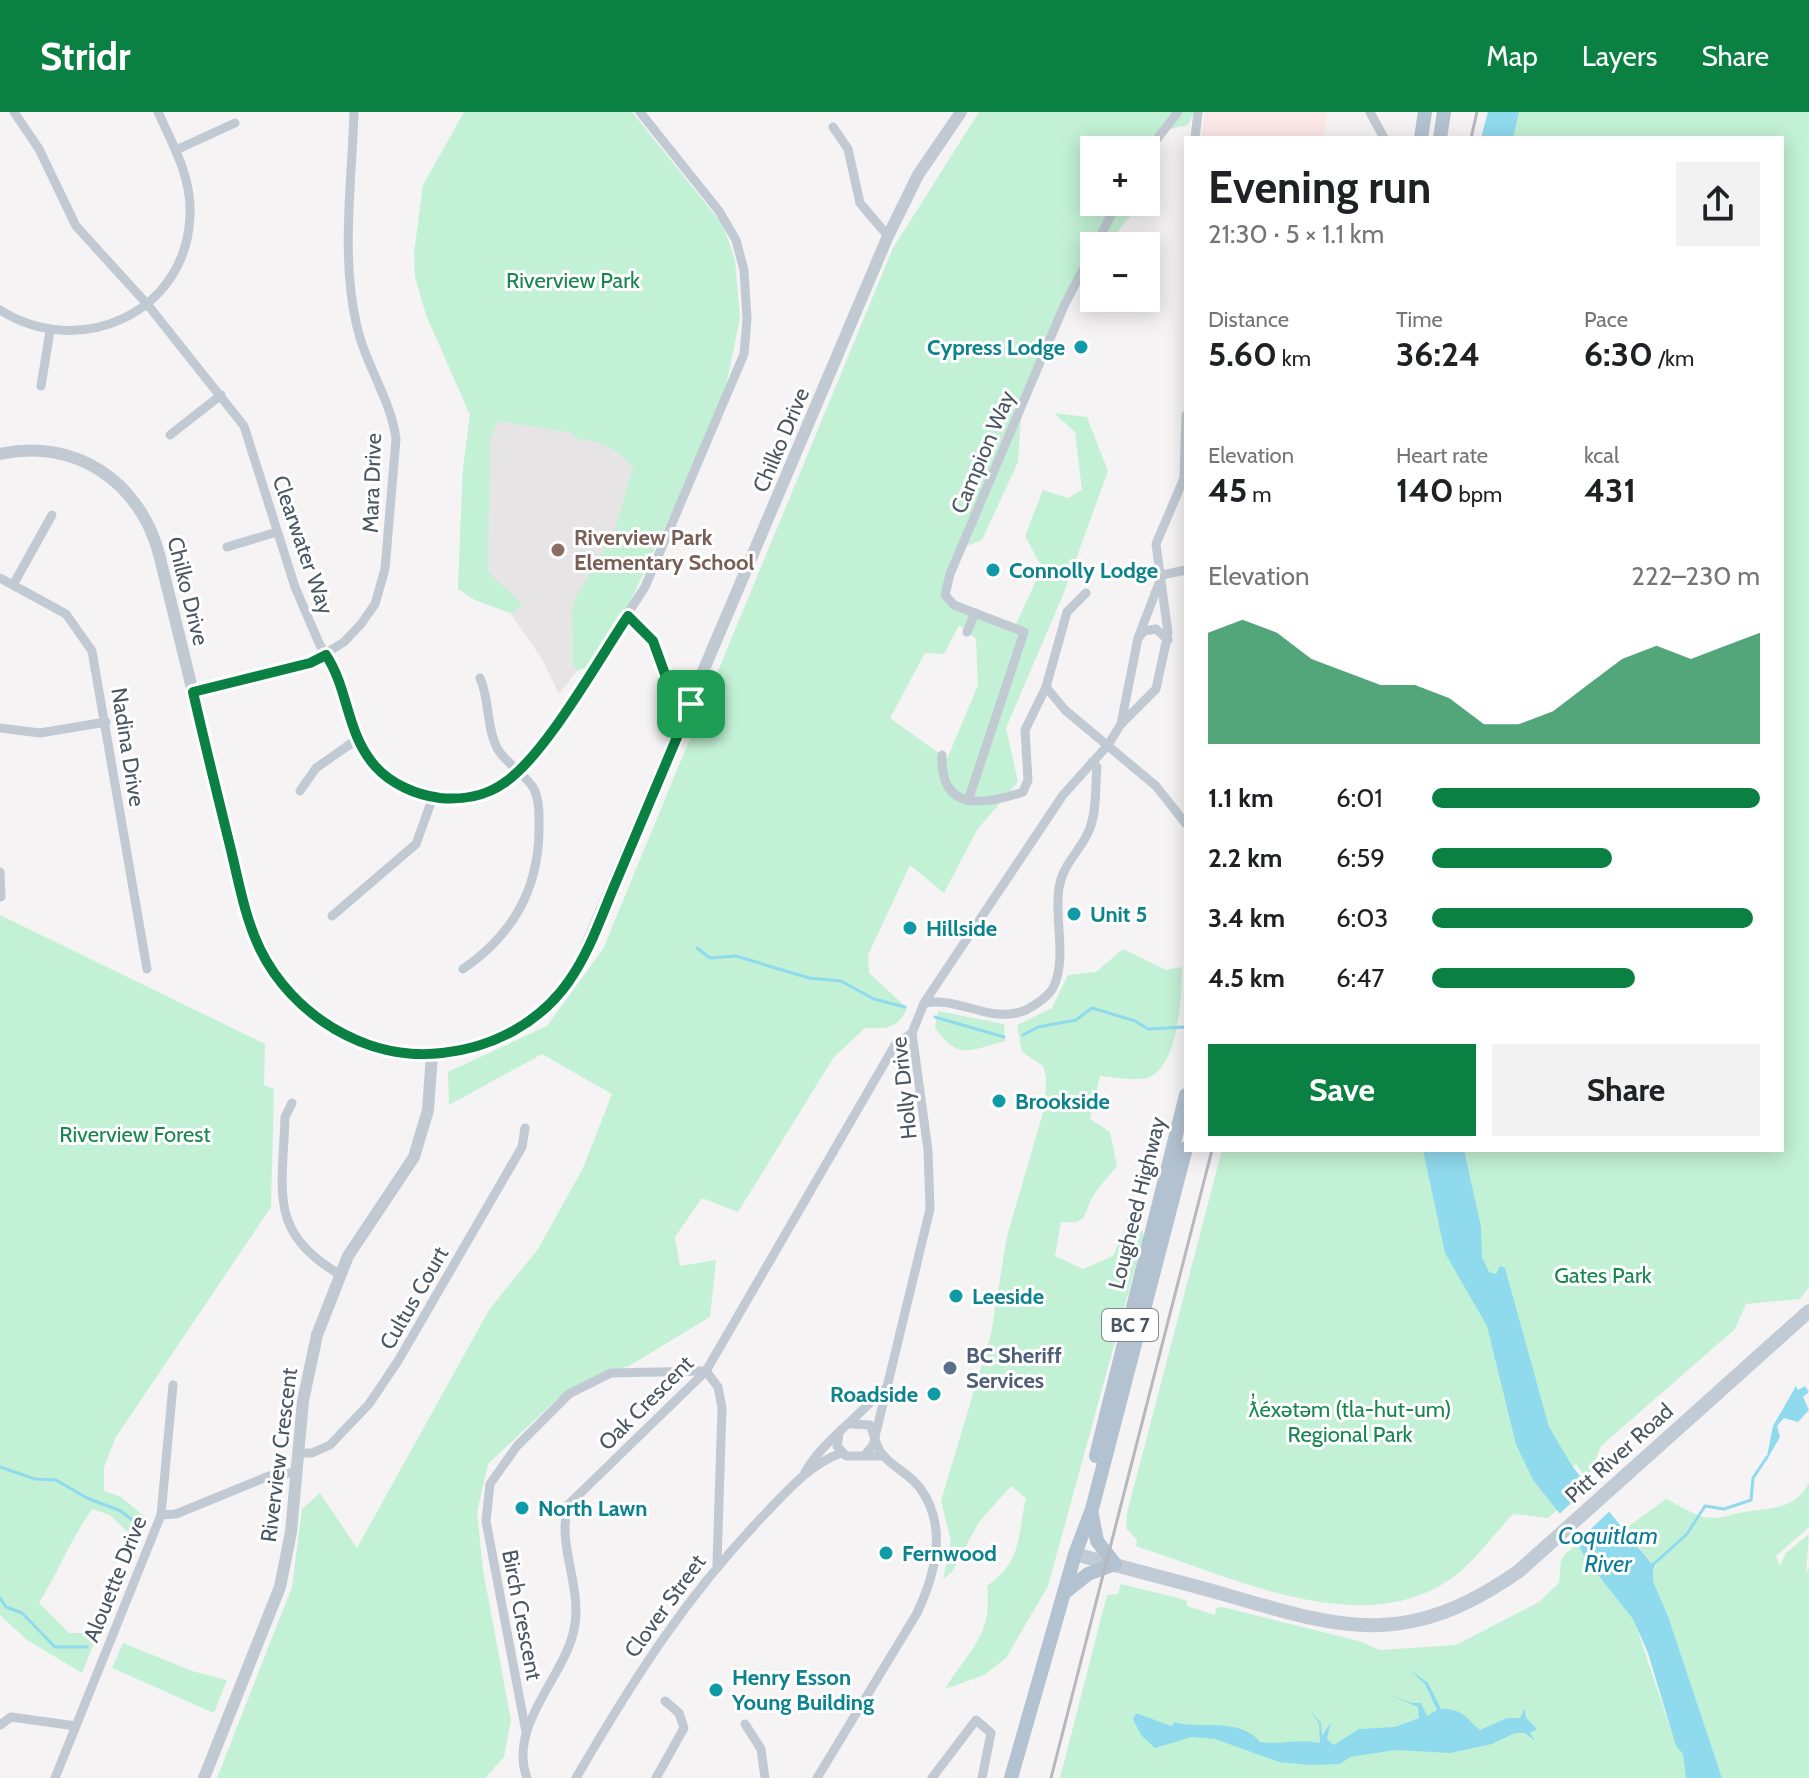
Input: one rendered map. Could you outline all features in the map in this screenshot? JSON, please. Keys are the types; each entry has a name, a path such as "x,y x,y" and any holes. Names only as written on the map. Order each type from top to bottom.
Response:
{"main road":[{"path":"1421,136 1425,112"},
{"path":"1440,136 1444,112"},
{"name":"Lougheed Highway","path":"1075,1554 1074,1539 1184,1103"},
{"name":"Lougheed Highway","path":"1011,1778 1075,1554 1092,1509 1185,1152"},
{"name":"Pitt River Road","path":"1075,1554 1307,1619 1353,1627 1383,1627 1444,1614 1480,1598 1542,1550 1809,1311"},
{"path":"1064,1593 1088,1574 1115,1564 1097,1541 1092,1509"}],"street":[{"name":"Clearwater Way","path":"14,112 39,149 76,226 147,304 221,395 247,434 299,596 338,678 356,740 390,779 433,797 457,799 485,793 518,771 540,748 628,616 654,570 740,367 747,336 744,270 732,231 642,113"},
{"path":"0,310 25,324 50,331 105,326 147,304 175,269 189,229 189,192 176,150 158,112"},
{"name":"Mara Drive","path":"193,692 310,663 326,655 357,629 380,592 386,563 396,456 393,424 363,350 351,291 354,112"},
{"name":"Chilko Drive","path":"0,454 34,450 77,458 108,475 132,497 149,523 249,924 274,973 305,1007 338,1031 384,1049 432,1054 459,1051 507,1035 540,1012 570,980 591,940 888,236 918,175 961,112"},
{"path":"1159,136 1178,112"},
{"path":"1195,136 1198,112"},
{"path":"1370,112 1383,136"},
{"path":"176,150 235,123"},
{"path":"833,127 848,149 860,203 888,236"},
{"name":"Campion Way","path":"968,801 1024,632 954,605 945,595 950,574 1064,306 1080,276"},
{"path":"41,386 50,331"},
{"path":"170,435 221,395"},
{"path":"1121,724 1156,689 1168,640 1157,537 1184,478"},
{"path":"13,585 52,515"},
{"path":"227,547 277,532"},
{"path":"1162,575 1184,570"},
{"path":"1121,724 1138,638 1162,575"},
{"name":"Nadina Drive","path":"0,578 61,610 84,635 95,660 147,969"},
{"path":"942,755 942,771 950,793 968,801 1023,792 1028,780 1025,730 1046,687 1067,612 1086,593"},
{"path":"967,632 975,613"},
{"path":"628,616 653,641 670,688 691,704"},
{"path":"1138,638 1144,631 1156,629 1168,640"},
{"path":"463,969 486,953 506,931 528,895 536,871 538,803 532,786 494,741 487,694 480,678"},
{"path":"1046,687 1065,710 1156,786 1184,821"},
{"path":"1125,694 1128,702 1146,701"},
{"path":"0,728 40,733 106,722"},
{"name":"Holly Drive","path":"873,1432 911,1295 930,1209 928,1150 912,1033 924,1003 1063,795 1108,745 1121,724"},
{"path":"300,791 316,768 356,740"},
{"path":"924,1003 950,1002 984,1013 1010,1015 1039,1002 1053,988 1058,967 1058,890 1064,869 1091,826 1097,767 1092,762"},
{"path":"332,916 416,844 433,797"},
{"path":"0,872 1,897"},
{"name":"Oak Crescent","path":"527,1778 523,1752 526,1732 571,1642 576,1624 576,1594 563,1525 568,1505 706,1371 895,1045 912,1033"},
{"name":"Riverview Crescent","path":"204,1778 280,1587 288,1552 311,1357 339,1274 414,1157 428,1110 432,1054"},
{"path":"292,1103 285,1117 286,1216 305,1252 339,1274"},
{"name":"Cultus Court","path":"299,1453 312,1453 330,1445 369,1404 398,1361 522,1147 525,1128"},
{"path":"706,1371 718,1387 722,1408 717,1564"},
{"name":"Birch Crescent","path":"526,1732 486,1521 490,1484 517,1446 569,1394 611,1373 706,1371"},
{"name":"Alouette Drive","path":"55,1778 161,1515 173,1385"},
{"name":"Holly Drive","path":"852,1424 884,1387"},
{"path":"817,1778 917,1613 928,1591 937,1550 933,1515 919,1485 884,1456 865,1422 852,1424 839,1434 841,1453 853,1458 884,1456"},
{"path":"865,1455 873,1445 873,1432"},
{"name":"Clover Street","path":"576,1778 648,1658 717,1564 805,1473 813,1458 839,1434"},
{"name":"Clover Street","path":"805,1473 841,1453"},
{"path":"161,1515 176,1514 280,1472 297,1472"},
{"path":"656,1778 684,1728 679,1713 665,1701"},
{"path":"0,1725 11,1717 76,1726"},
{"path":"932,1778 976,1720 991,1733 982,1778"},
{"path":"745,1724 761,1749 765,1778"}],"shaded area":[{"path":"1205,112 1327,112 1324,136 1202,136"},
{"name":"Riverview Park Elementary School","path":"470,415 574,433 708,425 625,613 586,667 577,671 559,694 542,659 510,613 475,600 458,589 463,469"}],"green space":[{"name":"Riverview Park","path":"464,112 632,112 723,225 735,260 740,318 726,386 625,613 586,667 577,671 573,665 572,609 614,533 633,468 615,451 593,441 577,439 573,433 498,421 490,440 488,572 523,605 510,613 475,600 458,589 463,469 470,415 426,315 415,277 414,253 423,185"},
{"path":"979,112 1194,112 1188,125 1161,131 1157,136 1080,136 1080,216 1130,216 1117,232 1080,232 1080,269 1021,416 1018,462 982,540 964,547 942,592 959,612 1016,624 1042,568 1025,536 1043,490 1068,498 1082,490 1075,432 1054,413 1087,417 1108,471 1063,595 1006,728 1018,782 977,830 944,893 910,865 868,955 869,973 907,1008 895,1024 865,1028 834,1057 738,1212 702,1198 675,1237 680,1266 716,1260 710,1317 629,1366 593,1377 557,1399 488,1464 477,1512 483,1570 511,1720 504,1757 485,1778 217,1778 292,1587 302,1509 320,1493 357,1548 489,1310 538,1249 583,1168 612,1094 542,1054 449,1105 448,1072 547,1026 603,949 893,248","holes":["959,625 976,639 978,685 947,759 890,718 925,653 944,654"]},
{"path":"1517,112 1809,112 1809,1287 1800,1299 1746,1304 1735,1329 1601,1446 1587,1480 1576,1464 1549,1488 1559,1508 1548,1518 1513,1514 1458,1573 1414,1597 1377,1605 1337,1604 1297,1598 1257,1587 1144,1549 1136,1546 1137,1540 1126,1528 1127,1513 1221,1152 1784,1152 1784,136 1511,136"},
{"name":"Riverview Forest","path":"0,915 265,1044 264,1085 274,1089 271,1207 116,1437 104,1467 104,1491 121,1497 145,1517 136,1540 110,1515 92,1509 39,1603 69,1633 98,1633 82,1673 27,1640 0,1615"},
{"path":"1123,949 1166,970 1182,967 1177,1027 1167,1058 1150,1077 1100,1076 1090,1119 1110,1132 1117,1166 1094,1194 1083,1218 1076,1222 1061,1222 1055,1256 1083,1269 1113,1256 1125,1228 1127,1214 1138,1217 1144,1236 1048,1586 1006,1658 984,1675 945,1689 983,1630 988,1603 987,1586 999,1577 1013,1557 1026,1498 1011,1486 979,1522 952,1572 943,1579 951,1541 941,1501 991,1334 1007,1236 1045,1106 1046,1077 1043,1066 1022,1052 1017,1025 1052,1008 1068,975 1096,972"},
{"path":"938,1011 1004,1024 1005,1041 967,1050 952,1046 935,1028"},
{"path":"1809,1482 1809,1527 1776,1556 1780,1566 1786,1553 1809,1534 1806,1573 1809,1568 1809,1778 1722,1778 1668,1616 1653,1581 1653,1570 1657,1565 1651,1563 1625,1529 1666,1499 1700,1516 1717,1518 1790,1503"},
{"path":"1579,1542 1596,1572 1621,1549 1636,1626 1676,1745 1683,1754 1687,1778 1060,1778 1107,1595 1118,1594 1121,1584 1178,1598 1187,1601 1187,1606 1215,1615 1216,1608 1222,1607 1359,1641 1380,1650 1456,1645 1539,1602 1559,1583 1562,1560"},
{"path":"123,1643 192,1671 227,1680 214,1713 112,1668"}],"water":[{"path":"1488,112 1519,112 1513,136 1482,136"},
{"name":"Coquitlam River","path":"1423,1152 1464,1152 1481,1227 1482,1257 1489,1272 1496,1274 1500,1266 1505,1268 1549,1427 1572,1466 1651,1563 1657,1561 1653,1581 1668,1616 1722,1778 1686,1778 1683,1754 1676,1746 1648,1653 1633,1619 1587,1561 1564,1519 1533,1480 1516,1444 1487,1326 1445,1253"},
{"path":"1796,1386 1798,1390 1805,1386 1809,1392 1803,1397 1809,1410 1798,1422 1784,1418 1777,1426 1780,1437 1766,1461 1773,1426"},
{"path":"1409,1669 1428,1683 1441,1709 1459,1712 1480,1730 1507,1718 1520,1718 1525,1708 1526,1718 1537,1729 1530,1733 1535,1741 1525,1733 1515,1733 1492,1744 1450,1753 1396,1750 1350,1757 1340,1764 1310,1765 1279,1762 1215,1739 1192,1737 1155,1748 1141,1735 1133,1719 1136,1713 1171,1726 1175,1722 1230,1726 1251,1734 1260,1742 1320,1743 1319,1723 1309,1709 1321,1723 1322,1736 1331,1722 1327,1739 1334,1745 1359,1729 1395,1727 1419,1718 1418,1707 1390,1695 1421,1703 1427,1716 1437,1710 1425,1684"}],"pier":[{"path":"1592,1484 1613,1508 1575,1544 1557,1516"}],"waterway":[{"path":"697,948 710,958 736,956 809,978 841,981 874,999 905,1007"},
{"path":"1023,1035 1038,1027 1076,1020 1092,1008 1135,1021 1148,1029 1184,1027"},
{"path":"935,1017 1004,1037"},
{"path":"1656,1562 1687,1534 1705,1506 1724,1509 1751,1500 1753,1478 1767,1457"},
{"path":"0,1467 35,1479 56,1480 87,1498 121,1511 141,1527"},
{"path":"0,1598 6,1607 22,1613 55,1647 87,1647"}],"railway":[{"path":"1471,136 1477,112"},
{"path":"1051,1778 1211,1152"}],"place":[{"name":"Cypress Lodge","path":"1081,347"},
{"name":"Riverview Park Elementary School","path":"558,550"},
{"name":"Connolly Lodge","path":"993,570"},
{"name":"Unit 5","path":"1074,914"},
{"name":"Hillside","path":"910,928"},
{"name":"Brookside","path":"999,1101"},
{"name":"Leeside","path":"956,1296"},
{"name":"BC Sheriff Services","path":"950,1368"},
{"name":"Roadside","path":"934,1394"},
{"name":"North Lawn","path":"522,1508"},
{"name":"Fernwood","path":"886,1553"},
{"name":"Henry Esson Young Building","path":"716,1690"}],"route":[{"path":"628,616 653,641 670,688 691,704 591,940 570,980 533,1018 507,1035 477,1047 432,1054 384,1049 338,1031 305,1007 274,973 249,924 193,692 310,663 326,655 338,678 356,740 376,767 412,791 448,799 494,789 529,761 628,616"}],"park label":[{"name":"Gates Park","path":"1603,1275"},
{"name":"ƛ̓éxətəm (tla-hut-um) Regional Park","path":"1350,1422"}]}
